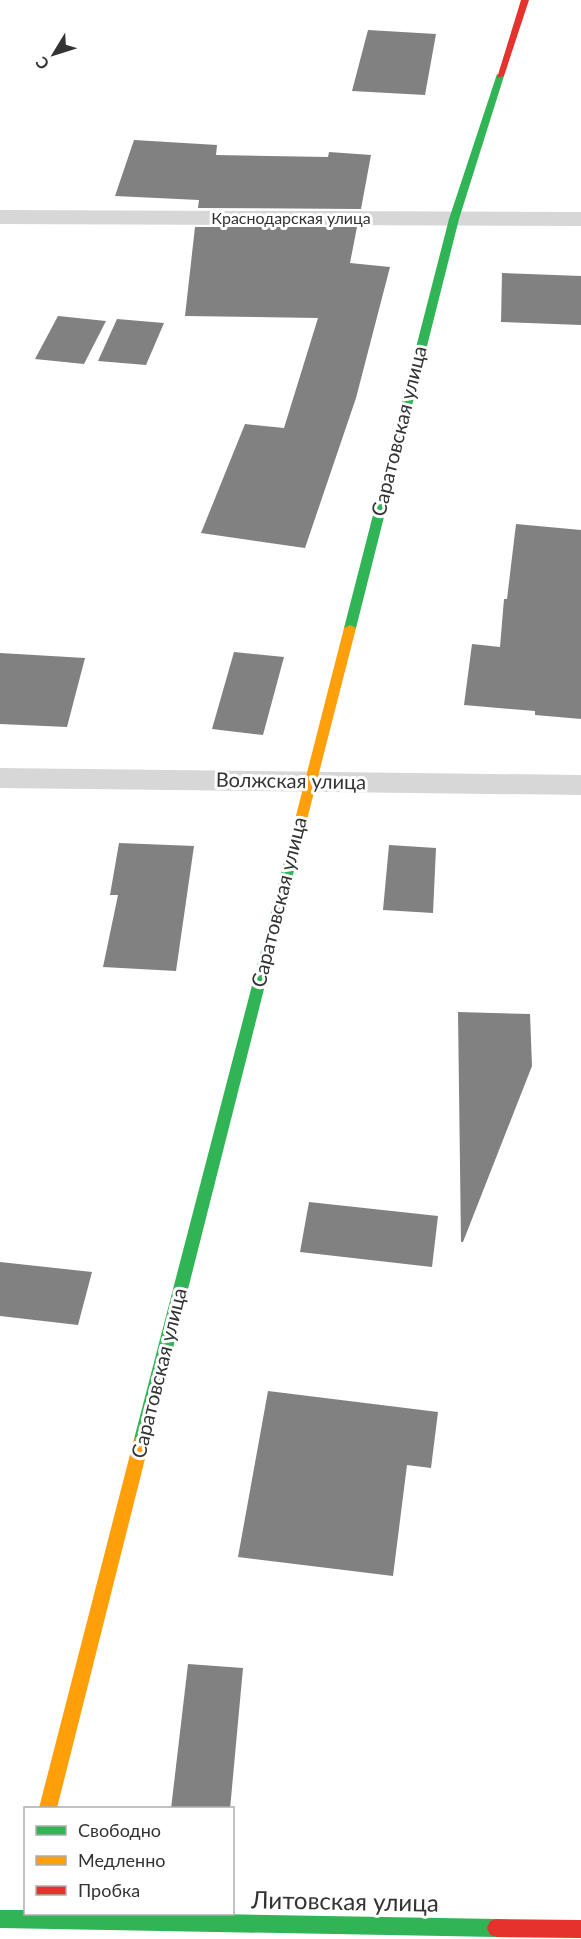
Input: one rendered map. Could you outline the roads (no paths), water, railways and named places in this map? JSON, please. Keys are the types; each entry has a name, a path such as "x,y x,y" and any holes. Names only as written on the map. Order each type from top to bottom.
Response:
{"street":[{"name":"Саратовская улица","path":"49,1807 454,219 525,0"},
{"name":"Краснодарская улица","path":"0,217 581,219"},
{"name":"Волжская улица","path":"0,778 581,785"},
{"name":"Литовская улица","path":"15,1918 581,1929"}]}
